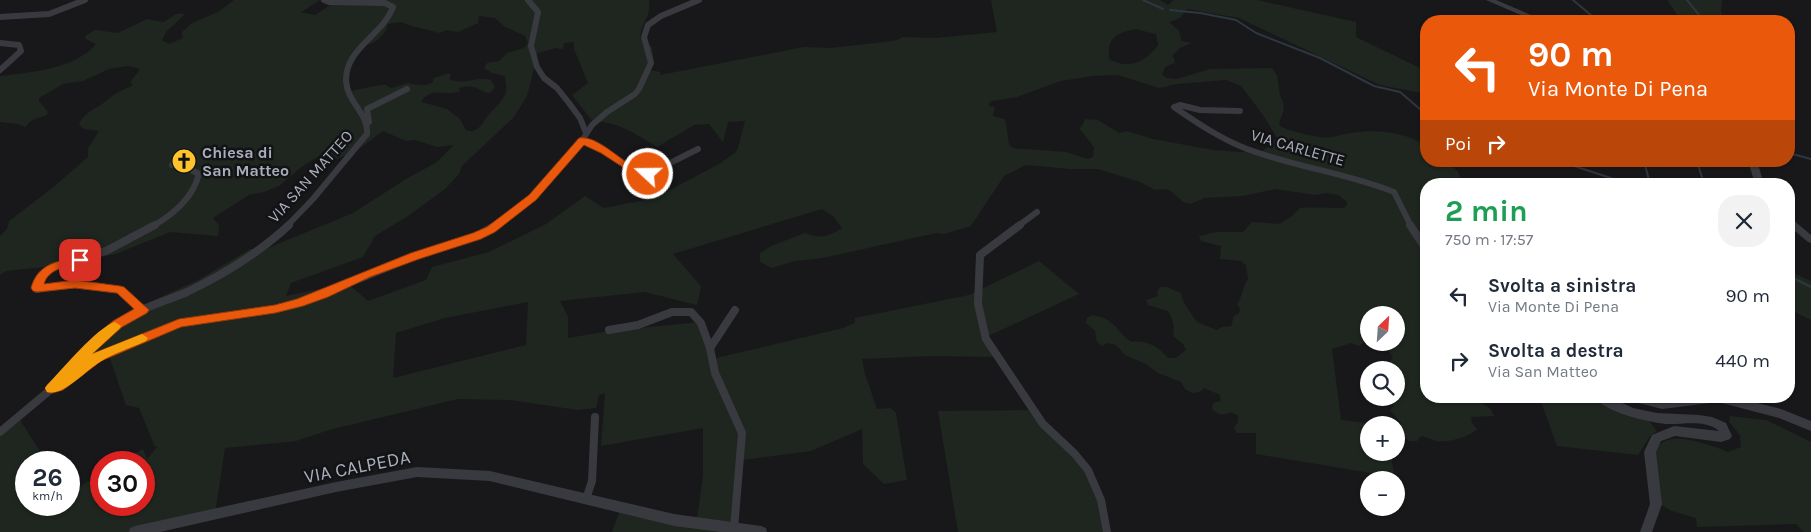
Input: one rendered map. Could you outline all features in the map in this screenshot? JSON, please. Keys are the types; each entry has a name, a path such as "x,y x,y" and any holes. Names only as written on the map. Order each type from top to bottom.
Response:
{"street":[{"path":"0,17 26,17 49,14 84,0"},
{"name":"VIA SAN MATTEO","path":"0,432 52,388 96,342 118,324 143,310 186,292 225,272 262,248 290,225 359,145 367,134 368,124 348,91 345,80 348,68 359,46 391,14 393,6 385,3 329,2 324,0"},
{"path":"528,0 538,12 530,46 537,68 544,78 557,88 580,118 584,137 641,175 648,174 698,149"},
{"path":"52,388 58,386 96,358 179,323 275,309 299,303 415,256 477,236 491,229 533,198 584,137 592,124 635,94 639,89 650,62 644,37 648,25 662,16 700,0"},
{"path":"1490,0 1526,15"},
{"path":"0,43 19,45 21,51 0,70"},
{"path":"368,124 370,119 367,109 407,89"},
{"name":"VIA CARLETTE","path":"1240,111 1200,110 1180,105 1174,107 1194,121 1246,148 1366,180 1394,192 1420,241"},
{"path":"143,310 120,290 75,284 37,288 40,278 51,268 91,257 116,247 155,226 176,210 197,188 199,179 198,174 186,167 172,165 178,157"},
{"path":"1038,212 980,255 979,303 983,331 990,348 1010,374 1026,400 1044,424 1075,455 1094,482 1105,508 1107,532"},
{"path":"1795,226 1811,240"},
{"path":"710,348 735,310"},
{"path":"609,330 638,325 672,312 691,312 701,323 710,348 715,373 742,434 733,531"},
{"path":"1614,403 1628,410 1662,419 1704,420 1718,424 1726,432 1726,436 1721,438 1674,431 1656,438 1650,452 1656,504 1646,532"},
{"path":"1654,403 1662,405 1678,403"},
{"path":"1738,403 1781,414 1811,426"},
{"path":"586,499 592,481 595,417"},
{"name":"VIA CALPEDA","path":"135,532 336,487 417,472 490,476 674,520 733,531 761,532"}],"shaded area":[{"path":"234,0 320,0 301,12 315,15 332,4 389,0 649,0 649,11 640,37 652,47 654,62 650,70 660,72 660,75 804,47 830,48 892,41 902,37 936,38 997,32 991,0 1160,0 1168,5 1174,0 1257,0 1356,22 1356,37 1420,68 1420,93 1380,85 1239,18 1187,9 1180,18 1169,22 1179,31 1182,41 1192,43 1180,48 1172,56 1175,60 1174,63 1165,67 1162,75 1167,78 1177,79 1210,69 1272,68 1277,75 1280,96 1283,102 1284,110 1279,123 1280,126 1312,136 1325,137 1370,131 1400,135 1420,142 1420,167 1453,167 1460,178 1420,178 1420,403 1481,403 1492,411 1494,416 1471,417 1472,423 1477,429 1469,435 1452,440 1436,441 1421,436 1417,441 1409,441 1405,438 1405,416 1395,416 1390,410 1394,406 1405,406 1405,361 1390,361 1393,358 1389,351 1405,351 1405,306 1360,306 1360,345 1351,343 1332,349 1341,420 1360,422 1360,461 1392,461 1394,471 1360,471 1256,454 1256,433 1237,433 1234,427 1238,422 1238,416 1231,412 1225,414 1216,413 1212,409 1213,403 1221,401 1220,395 1204,388 1200,392 1192,393 1185,389 1181,382 1158,373 1146,364 1125,355 1116,345 1108,343 1102,346 1097,342 1095,331 1086,323 1087,318 1092,315 1106,319 1131,342 1147,343 1156,347 1168,358 1176,358 1186,350 1183,344 1173,336 1174,326 1170,314 1168,311 1148,305 1146,300 1158,296 1157,291 1161,287 1167,287 1181,293 1184,303 1197,322 1217,330 1222,327 1231,326 1234,316 1239,313 1240,309 1237,304 1248,279 1246,265 1241,261 1220,259 1221,246 1201,241 1199,236 1216,232 1243,232 1252,222 1279,224 1291,217 1300,208 1344,208 1347,202 1338,195 1325,193 1315,195 1276,189 1242,196 1205,198 1190,204 1183,202 1166,189 1155,190 1140,182 1098,169 1070,169 1026,165 1004,176 971,226 944,234 936,233 823,258 795,261 772,268 760,262 760,253 771,246 805,233 824,236 842,228 834,217 822,209 673,254 701,286 697,305 645,292 560,301 568,317 568,338 610,331 700,322 712,359 843,328 855,323 855,318 969,295 1039,261 1079,294 986,337 997,357 931,356 862,359 877,409 891,408 896,413 907,480 884,484 863,464 862,429 811,451 742,460 732,532 612,532 621,507 697,518 703,475 703,428 601,446 605,393 599,395 596,408 577,410 511,400 458,399 329,430 296,441 225,448 215,514 136,532 0,532 0,432 18,417 40,451 15,451 15,516 80,516 80,486 90,481 90,516 155,516 154,451 158,446 155,447 139,408 126,405 109,356 58,380 65,370 148,303 198,280 250,249 263,250 353,213 406,179 437,162 454,145 437,147 415,140 406,141 383,131 355,152 335,159 322,154 300,168 279,186 249,195 213,218 219,225 218,236 170,232 116,254 44,267 6,271 0,275 0,236 7,229 9,221 51,189 88,157 88,148 99,131 84,129 79,125 81,121 88,113 114,95 133,85 130,82 139,71 138,68 127,66 109,69 83,81 63,84 39,98 39,101 48,112 47,115 32,120 25,127 18,124 0,122 0,76 52,68 77,59 96,44 86,39 85,36 95,30 118,33 147,19 164,22 176,15 184,14 166,32 162,40 169,44 183,38 182,32 192,23 218,12","holes":["479,16 495,18 505,27 525,36 528,43 524,48 507,53 499,61 487,63 484,68 492,73 505,76 506,92 476,130 466,130 460,119 447,109 422,102 422,100 431,94 455,93 460,91 459,88 469,86 490,93 495,87 491,80 454,81 449,79 451,76 449,73 434,78 432,83 425,85 408,83 391,88 386,85 380,85 351,91 348,75 361,44 374,42 382,36 388,24 401,22 440,33 447,30 458,32 478,23","1135,29 1156,34 1158,45 1148,56 1137,63 1124,64 1110,60 1109,47 1118,35","574,42 574,49 588,83 572,95 593,122 610,123 618,126 635,133 657,147 694,125 709,124 723,142 728,122 745,121 735,153 719,164 655,198 604,208 585,196 546,224 489,252 432,267 426,280 368,301 347,283 286,296 291,283 363,257 375,236 408,216 445,189 459,174 462,166 514,117 527,96 538,53 556,48 563,49 564,43","1118,75 1159,88 1177,84 1226,80 1241,86 1263,115 1277,138 1263,151 1213,150 1153,139 1127,131 1119,133 1098,120 1085,119 1079,128 1094,147 1093,157 1088,159 1066,152 1013,148 1009,145 1006,122 1004,119 993,116 995,107 989,106 989,103 992,101 1017,97 1061,81 1093,76","528,302 526,345 393,378 396,333 445,318"]},
{"path":"1667,0 1722,0 1722,15 1677,15"},
{"path":"1795,274 1811,281 1811,320 1795,312"},
{"path":"1542,403 1611,403 1649,421 1657,431 1650,436 1638,455 1557,446"},
{"path":"1033,410 1094,482 1107,532 958,532 938,411"},
{"path":"1730,416 1766,420 1811,442 1811,532 1804,532 1796,524 1697,527 1696,518 1672,511 1656,502 1654,460 1659,446 1666,441 1676,439 1699,442 1728,452 1741,447 1740,435 1729,422"}],"waterway":[{"path":"1143,0 1163,9"},
{"path":"1573,0 1591,15"},
{"path":"1687,0 1699,15"},
{"path":"1170,10 1200,13 1236,20 1256,33 1320,58 1374,86 1400,92 1420,109"},
{"path":"1795,155 1811,159"},
{"path":"1577,167 1611,178"},
{"path":"1646,167 1648,178"},
{"path":"1699,167 1702,178"},
{"path":"1795,279 1811,287"}],"slow traffic":[{"path":"115,326 96,342 52,388 58,386 96,358 142,338"}],"place":[{"name":"Chiesa di San Matteo","path":"184,161"}],"route":[{"path":"80,260 51,268 40,278 37,288 75,284 120,290 143,310 118,324 96,342 52,388 58,386 96,358 179,323 275,309 299,303 415,256 477,236 491,229 533,198 576,150 582,140 605,151 634,172 641,175 648,174"}]}
